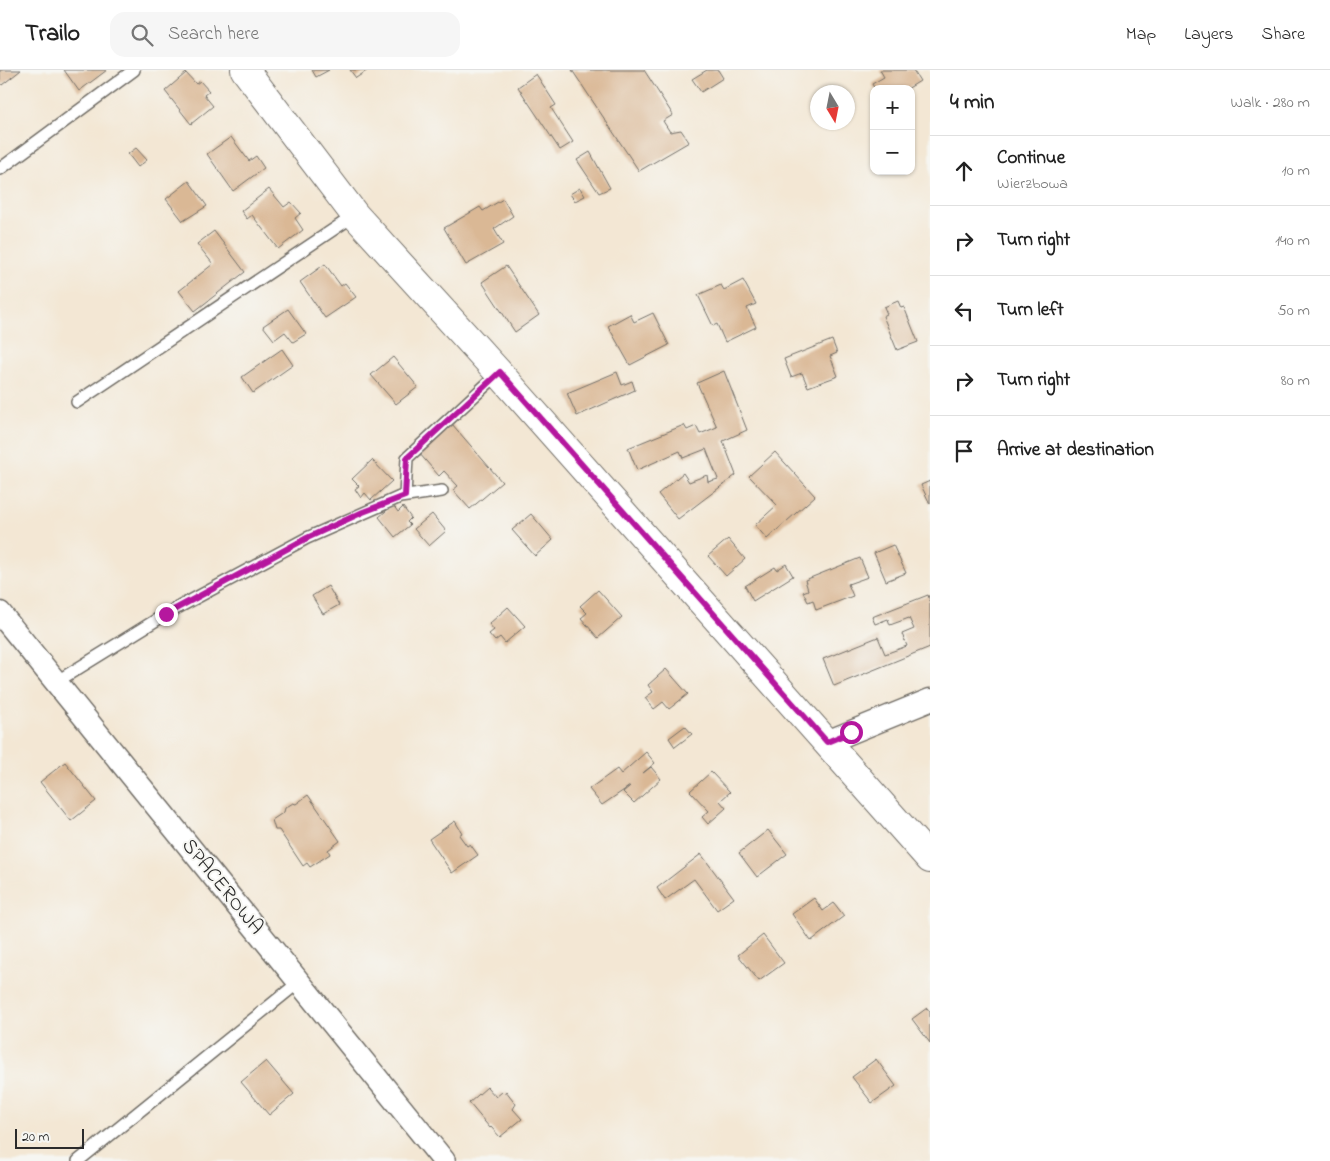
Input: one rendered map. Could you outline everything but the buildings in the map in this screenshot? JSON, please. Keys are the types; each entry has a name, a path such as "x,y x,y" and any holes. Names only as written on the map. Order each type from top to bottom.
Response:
{"main road":[{"path":"245,70 356,215 500,372 930,859"}],"street":[{"name":"SPACEROWA","path":"0,613 444,1161"},
{"path":"827,742 930,700"}],"lane":[{"path":"0,169 134,70"},
{"path":"77,402 356,215"},
{"path":"405,496 407,458 500,372"},
{"path":"56,682 166,614 307,538 363,512 405,496 442,491"},
{"path":"78,1161 299,982"}],"route":[{"path":"166,614 307,538 363,512 405,496 407,458 485,388 500,372 827,742 851,732"}]}
